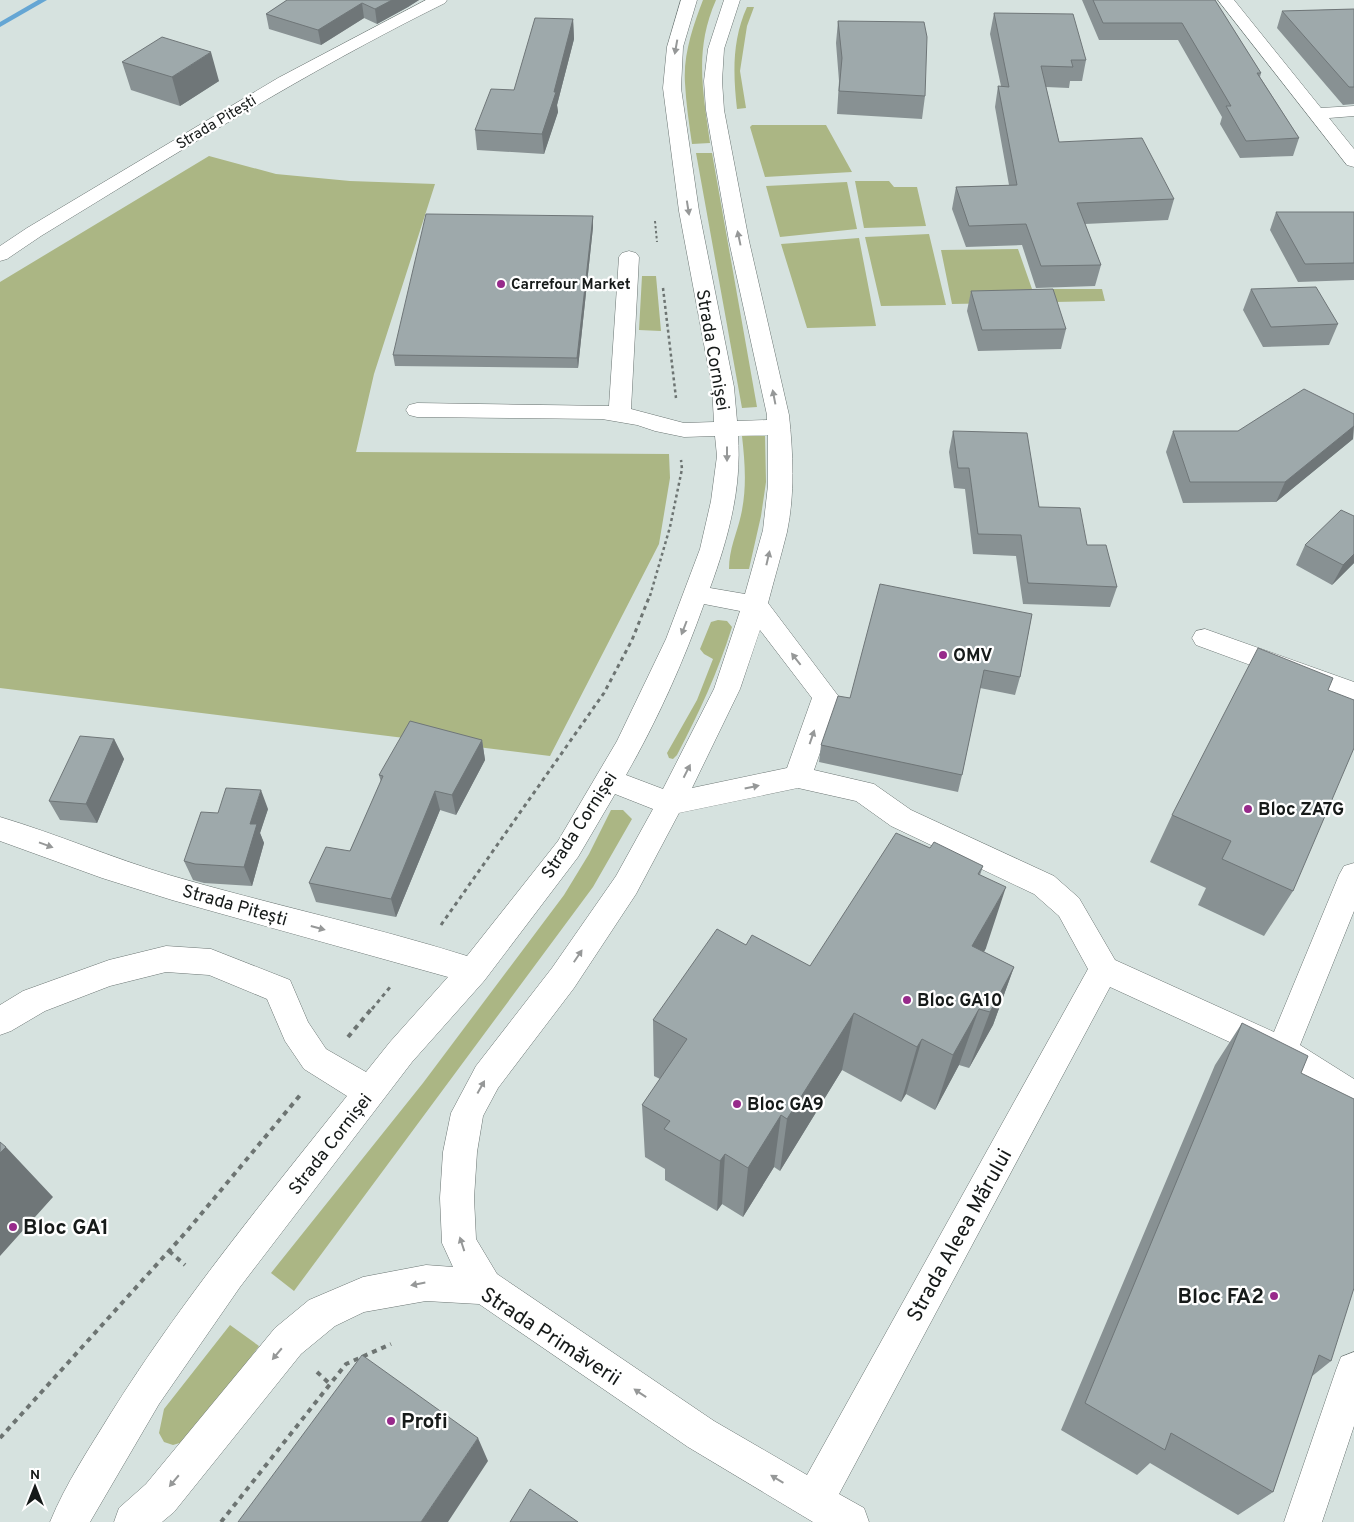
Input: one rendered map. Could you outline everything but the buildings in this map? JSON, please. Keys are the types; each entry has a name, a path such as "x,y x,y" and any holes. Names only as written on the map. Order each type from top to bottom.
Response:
{"street":[{"name":"Strada Pitești","path":"0,255 34,232 271,89 397,20 438,0"},
{"name":"Strada Cornișei","path":"69,1522 84,1492 152,1383 228,1275 369,1092 401,1052 473,971 568,849 629,746 679,639 712,549 723,501 728,456 723,387 689,211 672,88 675,47 689,0"},
{"path":"484,1287 460,1243 457,1198 460,1152 467,1113 486,1077 563,978 626,885 670,804 727,690 748,633 775,530 780,485 779,428 769,370 739,241 715,110 713,82 716,49 732,0"},
{"path":"1226,0 1354,161"},
{"path":"1315,114 1354,112"},
{"path":"620,414 629,257"},
{"path":"417,410 602,412 620,414 678,429 779,428"},
{"path":"697,594 755,605 826,697 798,777"},
{"path":"1205,638 1354,693"},
{"path":"609,780 670,804 798,777 864,792 901,818 1044,885 1069,908 1104,968 1282,1051 1354,1097"},
{"name":"Strada Pitești","path":"0,828 129,875 407,950 473,971"},
{"path":"1282,1051 1354,875"},
{"path":"0,1021 34,1001 109,973 166,959 211,962 279,990 296,1030 315,1059 369,1092"},
{"name":"Strada Aleea Mărului","path":"814,1501 1104,968"},
{"name":"Strada Primăverii","path":"133,1522 160,1498 288,1341 322,1313 362,1295 426,1282 484,1287 701,1434 850,1522"},
{"path":"1303,1522 1354,1370"}],"path":[{"path":"655,220 658,249"},
{"path":"663,287 676,402"},
{"path":"169,1251 190,1268"},
{"path":"221,1522 346,1364 390,1344"},
{"path":"314,1370 331,1384"}],"green space":[{"path":"703,0 716,0 705,36 702,71 710,143 692,144 685,91 685,72 692,30"},
{"path":"747,7 754,7 747,26 740,71 746,108 737,109 735,83 736,45"},
{"path":"752,125 826,125 852,172 765,177 750,127"},
{"path":"696,153 712,153 757,407 742,408"},
{"path":"209,156 276,174 350,181 435,184 374,374 356,452 669,454 670,478 659,544 550,756 0,688 0,282"},
{"path":"855,181 889,181 894,187 917,187 926,226 864,228"},
{"path":"847,182 857,229 780,237 766,186"},
{"path":"929,234 946,305 881,306 865,237"},
{"path":"859,238 876,326 807,328 781,244"},
{"path":"1018,249 1032,289 1102,289 1105,301 952,304 941,250"},
{"path":"642,276 656,276 661,331 639,330"},
{"path":"742,436 765,436 766,482 761,516 749,569 729,569 730,555 741,515 745,485"},
{"path":"718,620 727,621 732,627 727,644 708,692 677,755 673,759 669,758 667,753 697,700 713,659 704,654 700,649 711,622"},
{"path":"611,810 623,810 632,819 593,887 294,1291 271,1273 423,1083 564,895 589,854"},
{"path":"230,1325 259,1346 190,1440 173,1445 164,1442 159,1433 164,1409"}],"waterway":[{"path":"0,25 43,0"}],"place":[{"name":"Carrefour Market","path":"501,284"},
{"name":"OMV","path":"943,655"},
{"name":"Bloc ZA7G","path":"1248,809"},
{"name":"Bloc GA10","path":"907,1000"},
{"name":"Bloc GA9","path":"737,1104"},
{"name":"Bloc GA1","path":"13,1227"},
{"name":"Bloc FA2","path":"1274,1296"},
{"name":"Profi","path":"391,1421"}]}
